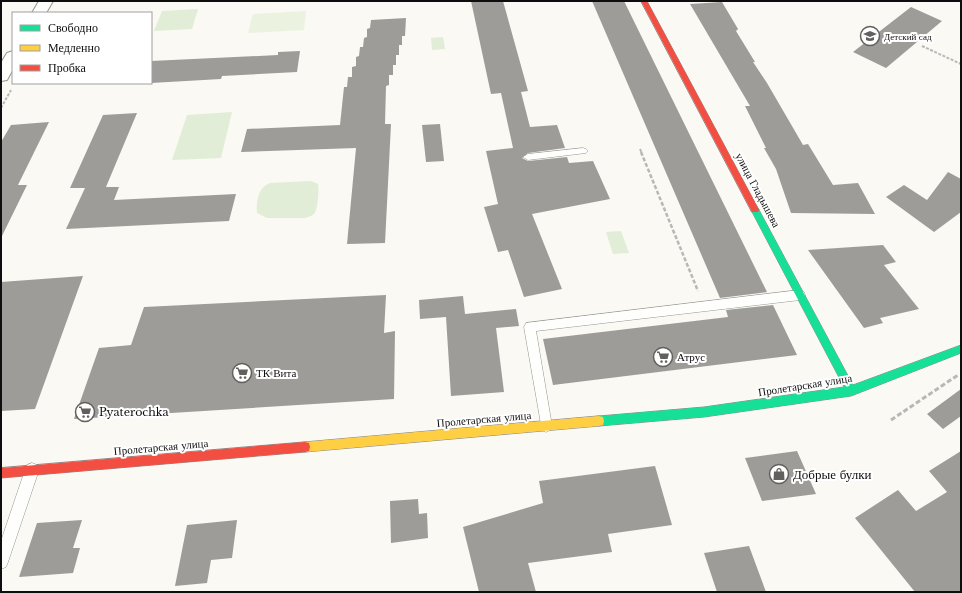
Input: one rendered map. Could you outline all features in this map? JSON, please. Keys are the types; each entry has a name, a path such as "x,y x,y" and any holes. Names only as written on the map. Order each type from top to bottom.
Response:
{"main road":[{"name":"улица Гладышева","path":"644,1 851,391"},
{"name":"Пролетарская улица","path":"1,473 704,412 851,391 961,348"}],"street":[{"path":"40,12 46,1"},
{"path":"1,76 12,58"}],"lane":[{"path":"528,157 583,151"},
{"path":"546,426 530,326 800,295"},
{"path":"1,562 32,470"}],"path":[{"path":"922,46 961,64"},
{"path":"1,108 12,89"},
{"path":"640,149 704,306"},
{"path":"890,420 961,373"}],"green space":[{"path":"198,9 192,29 154,31 162,11"},
{"path":"306,11 304,30 248,33 253,14"},
{"path":"443,37 445,49 432,50 431,38"},
{"path":"232,112 221,158 172,160 187,115"},
{"path":"311,181 318,184 318,200 314,214 305,218 267,218 257,213 257,204 260,191 266,185 270,183"},
{"path":"621,231 629,253 613,254 606,232"}],"building":[{"path":"471,1 503,1 528,91 521,92 530,127 557,125 565,148 528,153 522,158 528,161 567,157 569,163 593,161 610,199 532,214 562,289 524,297 508,250 498,252 484,207 498,204 486,151 513,148 501,93 491,94"},
{"path":"592,1 624,1 767,292 720,298"},
{"path":"722,2 738,29 736,31 755,62 753,62 803,145 808,144 833,185 858,183 875,214 791,213 776,169 764,148 766,148 745,106 750,106 690,4"},
{"path":"911,7 942,21 886,68 853,52"},
{"path":"406,18 405,36 402,36 402,45 399,45 399,55 396,55 396,65 393,65 393,75 389,75 389,85 386,86 385,124 391,124 385,243 347,244 356,148 241,152 247,129 340,125 344,87 347,87 348,77 352,77 352,67 356,66 356,57 359,56 360,47 363,47 364,38 367,37 367,29 370,28 371,20"},
{"path":"300,51 297,72 222,76 221,79 152,83 152,61 278,55 278,52"},
{"path":"137,113 106,187 119,187 114,200 236,194 229,221 66,229 85,188 70,188 103,115"},
{"path":"49,122 18,185 27,185 1,238 1,142 11,125"},
{"path":"440,124 444,161 426,162 422,125"},
{"path":"948,172 961,179 961,212 934,232 886,197 904,185 927,200"},
{"path":"883,245 896,262 884,265 919,309 880,318 883,323 864,328 808,250"},
{"path":"83,276 35,409 1,411 1,282"},
{"name":"ТК Вита","path":"386,295 384,333 395,331 394,399 74,419 99,348 131,345 144,307"},
{"path":"463,296 465,314 516,309 519,326 496,328 504,392 451,396 446,317 420,319 419,300"},
{"path":"773,305 797,355 553,385 543,339 728,317 726,310"},
{"path":"961,389 961,416 943,429 927,414"},
{"path":"797,451 816,494 762,501 745,458"},
{"path":"961,451 961,592 915,592 855,518 898,490 916,511 947,492 929,471"},
{"path":"655,466 672,525 608,534 612,552 528,563 536,592 479,592 463,527 543,503 539,481"},
{"path":"418,499 419,514 427,513 428,538 391,543 390,501"},
{"path":"82,520 73,548 80,548 73,573 19,577 37,523"},
{"path":"237,520 232,558 211,560 207,583 175,586 187,525"},
{"path":"749,546 766,592 717,592 704,553"}],"traffic: fast":[{"path":"755,210 851,391"},
{"path":"599,421 704,412 851,391 961,349"}],"traffic: slow":[{"path":"305,447 599,421"}],"traffic: jam":[{"path":"644,1 755,210"},
{"path":"1,473 305,447"}],"place":[{"name":"Детский сад","path":"870,36"},
{"name":"Атрус","path":"663,357"},
{"name":"ТК Вита","path":"242,373"},
{"name":"Pyaterochka","path":"85,412"},
{"name":"Добрые булки","path":"779,474"}]}
